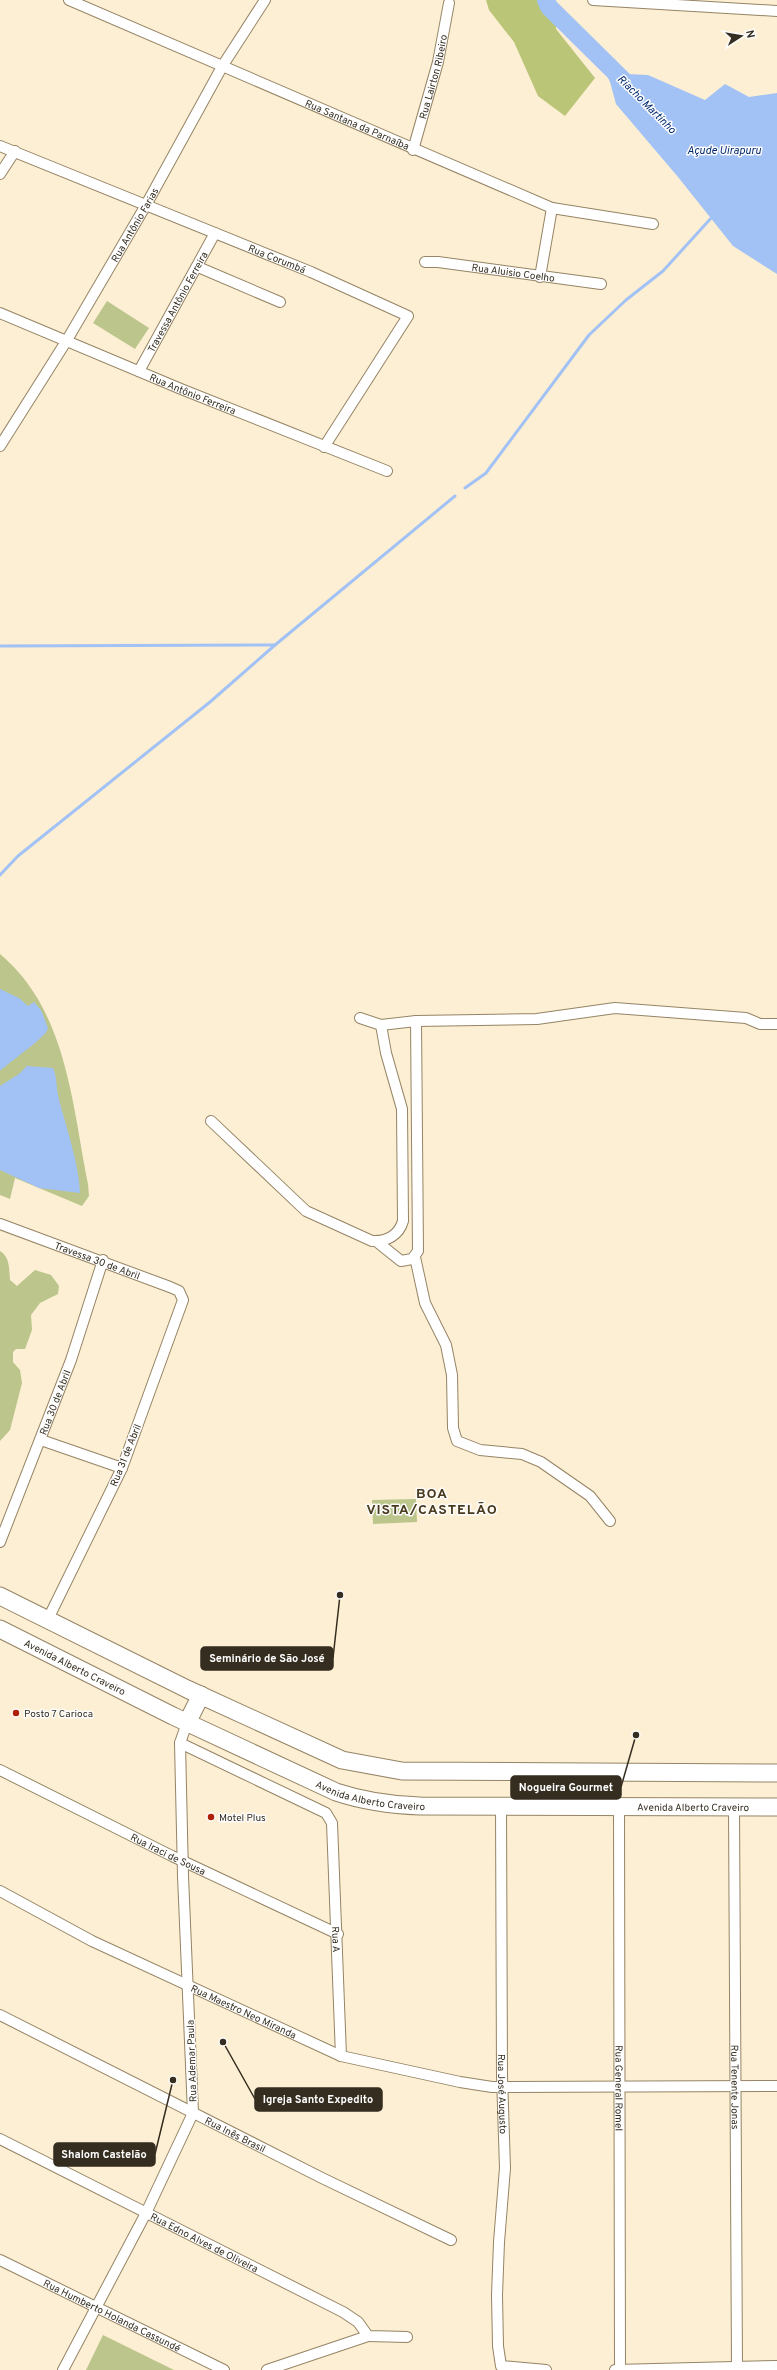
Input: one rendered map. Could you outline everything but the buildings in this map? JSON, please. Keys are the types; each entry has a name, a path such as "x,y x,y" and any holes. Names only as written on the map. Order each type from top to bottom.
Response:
{"main road":[{"path":"0,1596 201,1695 342,1760 402,1771 777,1773"},
{"name":"Avenida Alberto Craveiro","path":"1,1632 187,1723 336,1792 378,1803 420,1806 777,1807"},
{"path":"187,1723 201,1695"}],"street":[{"name":"Rua Santana da Parnaíba","path":"69,0 223,65 413,150 552,208 653,224"},
{"name":"Rua Antônio Farias","path":"0,446 67,340 146,205 223,65 265,0"},
{"path":"593,0 777,11"},
{"name":"Rua Lairton Ribeiro","path":"413,150 438,62 449,2"},
{"name":"Rua Corumbá","path":"0,146 215,233 408,316 324,446"},
{"path":"0,174 14,151"},
{"path":"540,277 552,208"},
{"name":"Travessa Antônio Ferreira","path":"139,371 198,267 215,233"},
{"name":"Rua Aluisio Coelho","path":"425,262 438,262 540,277 601,284"},
{"path":"198,267 280,302"},
{"name":"Rua Antônio Ferreira","path":"0,313 387,472"},
{"path":"360,1018 381,1025 416,1022 537,1019 615,1008 746,1018 760,1024 777,1024"},
{"path":"416,1022 420,1229 418,1251 415,1257 425,1303 446,1345 452,1375 452,1428 457,1441 480,1450 522,1454 541,1462 590,1496 610,1520"},
{"path":"376,1241 386,1240 398,1232 403,1215 402,1109 386,1053 381,1025"},
{"path":"211,1121 306,1211 342,1229 376,1241 398,1260 408,1260 415,1257"},
{"name":"Travessa 30 de Abril","path":"0,1224 102,1260 179,1291 183,1300 180,1306"},
{"name":"Rua 30 de Abril","path":"0,1542 71,1360 102,1260"},
{"name":"Rua 31 de Abril","path":"48,1619 122,1468 180,1306"},
{"path":"41,1440 122,1468"},
{"name":"Rua Ademar Paula","path":"63,2370 146,2213 193,2113 182,1862 180,1743 187,1723"},
{"name":"Rua A","path":"180,1743 326,1813 332,1823 338,1934 341,2056"},
{"name":"Rua Iraci de Sousa","path":"0,1770 182,1862 338,1934"},
{"name":"Rua José Augusto","path":"501,1806 502,2087 505,2168 499,2242 498,2346 501,2366 517,2369 546,2370"},
{"name":"Rua General Romel","path":"617,2370 619,1806"},
{"name":"Rua Tenente Jonas","path":"734,1806 737,2367"},
{"name":"Rua Maestro Neo Miranda","path":"0,1891 92,1941 341,2056 460,2082 502,2087 777,2086"},
{"name":"Rua Inês Brasil","path":"0,2015 322,2178 451,2240"},
{"name":"Rua Edno Alves de Oliveira","path":"0,2139 343,2312 358,2322 368,2336"},
{"name":"Rua Humberto Holanda Cassundé","path":"0,2260 224,2370"},
{"path":"267,2370 368,2336 407,2337"},
{"path":"617,2370 777,2366"}],"green space":[{"path":"486,0 556,0 556,29 595,78 565,116 538,96 514,42 489,10"},
{"path":"107,301 149,328 135,349 93,323"},
{"path":"0,954 22,977 40,1002 53,1030 63,1060 71,1091 88,1184 89,1196 82,1206 15,1178 10,1199 0,1195"},
{"path":"0,1251 6,1257 10,1280 17,1286 35,1270 51,1275 59,1286 58,1294 40,1303 31,1315 32,1330 25,1349 16,1349 13,1352 13,1362 20,1370 22,1383 10,1430 0,1441"},
{"path":"416,1499 417,1522 373,1524 372,1500"},
{"path":"103,2335 174,2370 86,2370"}],"water":[{"name":"Açude Uirapuru","path":"600,61 627,74 648,75 705,100 725,84 749,97 777,93 777,274 733,246 678,177 616,104 610,82"},
{"path":"0,989 19,998 28,1006 34,1002 41,1010 48,1028 42,1037 0,1071"},
{"path":"27,1066 53,1068 58,1095 77,1169 80,1193 39,1188 0,1170 0,1086 19,1074"}],"waterway":[{"name":"Riacho Martinho","path":"546,0 549,7 624,81"},
{"path":"465,488 486,473 589,335 626,300 663,271 713,216"},
{"path":"0,646 275,645 455,496"},
{"path":"0,875 18,856 210,702 275,645"}],"place":[{"name":"Seminário de São José","path":"340,1595"},
{"name":"Posto 7 Carioca","path":"16,1713"},
{"name":"Nogueira Gourmet","path":"636,1735"},
{"name":"Motel Plus","path":"211,1817"},
{"name":"Igreja Santo Expedito","path":"223,2042"},
{"name":"Shalom Castelão","path":"173,2080"}],"district":[{"name":"BOA VISTA/CASTELÃO","path":"432,1502"}]}
